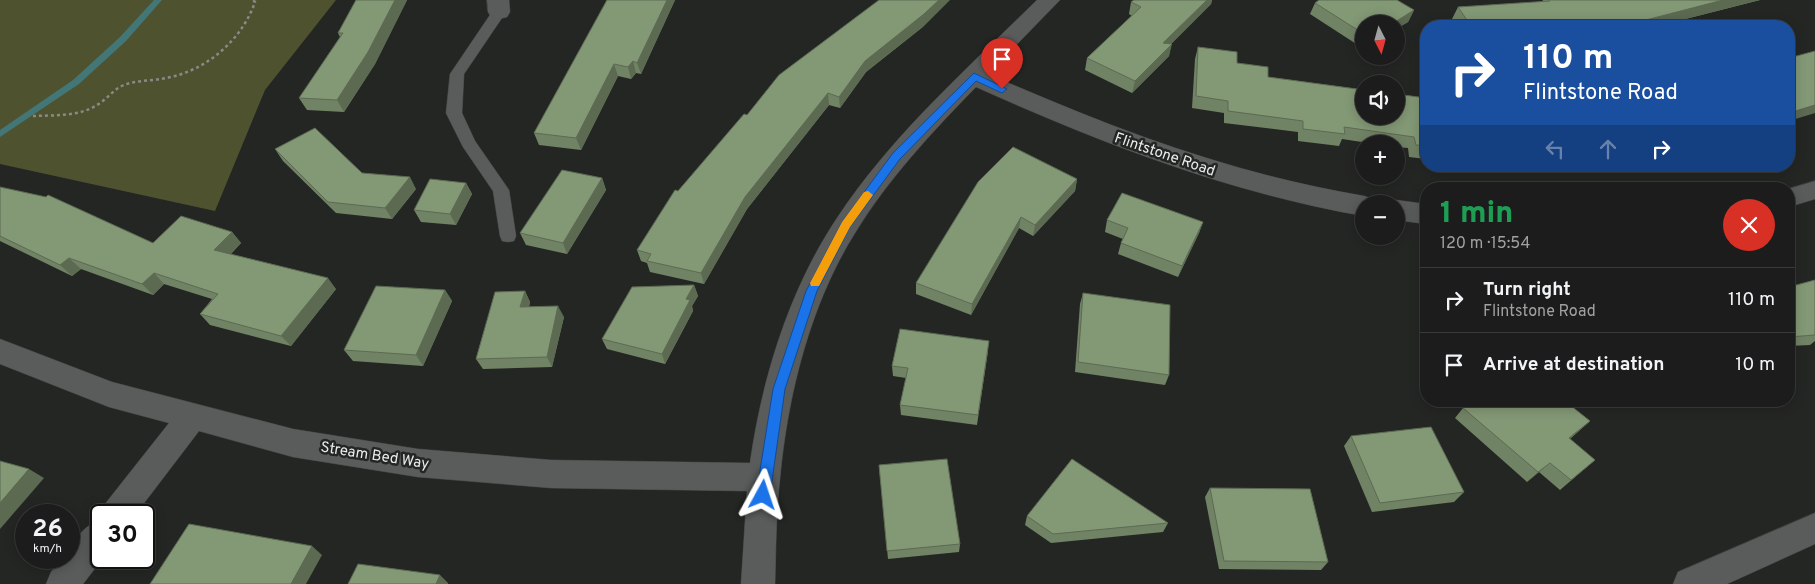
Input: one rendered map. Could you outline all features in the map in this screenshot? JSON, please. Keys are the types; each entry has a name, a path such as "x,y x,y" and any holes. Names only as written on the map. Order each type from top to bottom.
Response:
{"street":[{"path":"758,584 764,477 779,389 822,267 846,225 897,156 1048,0"},
{"name":"Flintstone Road","path":"974,76 1129,144 1197,167 1308,196 1355,204"},
{"path":"1795,196 1815,190"},
{"path":"1405,211 1420,213"},
{"name":"Stream Bed Way","path":"0,351 109,394 293,443 418,463 551,474 764,477"},
{"path":"125,504 193,416"},
{"path":"1690,584 1815,528"},
{"path":"63,584 90,548"}],"lane":[{"path":"498,6 457,74 454,113 468,143 500,190 508,236"}],"path":[{"path":"33,116 80,114 101,103 119,87 171,77 203,64 226,49 252,16 255,2 253,0"}],"green space":[{"path":"0,0 336,0 265,90 215,211 0,164"}],"building":[{"path":"356,0 395,0 368,52 337,100 299,98 343,33 338,33"},
{"path":"607,0 667,0 637,63 633,61 628,67 614,64 576,138 534,133"},
{"path":"879,0 939,0 865,61 839,97 828,93 745,197 701,273 647,261 651,254 637,250 675,190 678,191 744,114 747,115 779,75"},
{"path":"1134,0 1207,0 1163,43 1172,44 1135,81 1087,58 1141,7 1131,2"},
{"path":"1319,0 1397,0 1414,10 1405,16 1355,15 1355,28 1315,3"},
{"path":"1723,0 1646,20 1467,20 1458,7 1550,1"},
{"path":"1198,47 1237,52 1237,63 1268,67 1268,77 1355,89 1355,125 1405,125 1405,95 1420,97 1420,145 1416,145 1414,137 1405,135 1344,127 1345,134 1303,129 1303,121 1228,111 1228,101 1196,96"},
{"path":"1815,51 1815,105 1795,111 1795,56"},
{"path":"315,128 362,173 410,177 385,208 328,202 275,149"},
{"path":"1013,147 1077,179 1035,225 1021,217 972,304 916,283 978,182"},
{"path":"562,170 602,178 563,243 520,233"},
{"path":"430,179 466,183 450,214 414,210"},
{"path":"0,187 46,197 48,195 153,243 181,216 232,232 214,250 328,278 281,336 200,314 218,294 154,273 142,284 69,258 60,265 0,236"},
{"path":"1122,193 1203,222 1182,266 1121,243 1128,228 1107,220"},
{"path":"1815,280 1815,335 1795,337 1795,285"},
{"path":"694,285 686,299 690,300 662,354 602,339 632,287"},
{"path":"376,286 445,290 416,355 344,350"},
{"path":"525,291 520,307 558,306 547,357 476,359 495,292"},
{"path":"1083,293 1170,305 1169,375 1078,362"},
{"path":"900,329 989,341 978,415 900,405 908,368 892,366"},
{"path":"1572,407 1590,421 1569,438 1595,460 1571,480 1550,463 1538,472 1463,408"},
{"path":"1431,427 1464,492 1380,503 1351,436"},
{"path":"947,459 960,544 887,551 879,465"},
{"path":"1072,459 1168,523 1053,534 1027,516"},
{"path":"0,461 29,469 0,503"},
{"path":"1210,488 1310,489 1328,562 1224,561"},
{"path":"189,524 312,546 291,584 150,584"},
{"path":"358,564 440,575 436,584 348,584"}],"waterway":[{"path":"0,134 76,82 123,39 158,0"}],"slow traffic":[{"path":"815,283 846,225 868,195"}],"route":[{"path":"763,495 764,477 779,389 812,291 822,267 846,225 897,156 974,76 1002,89"}]}
